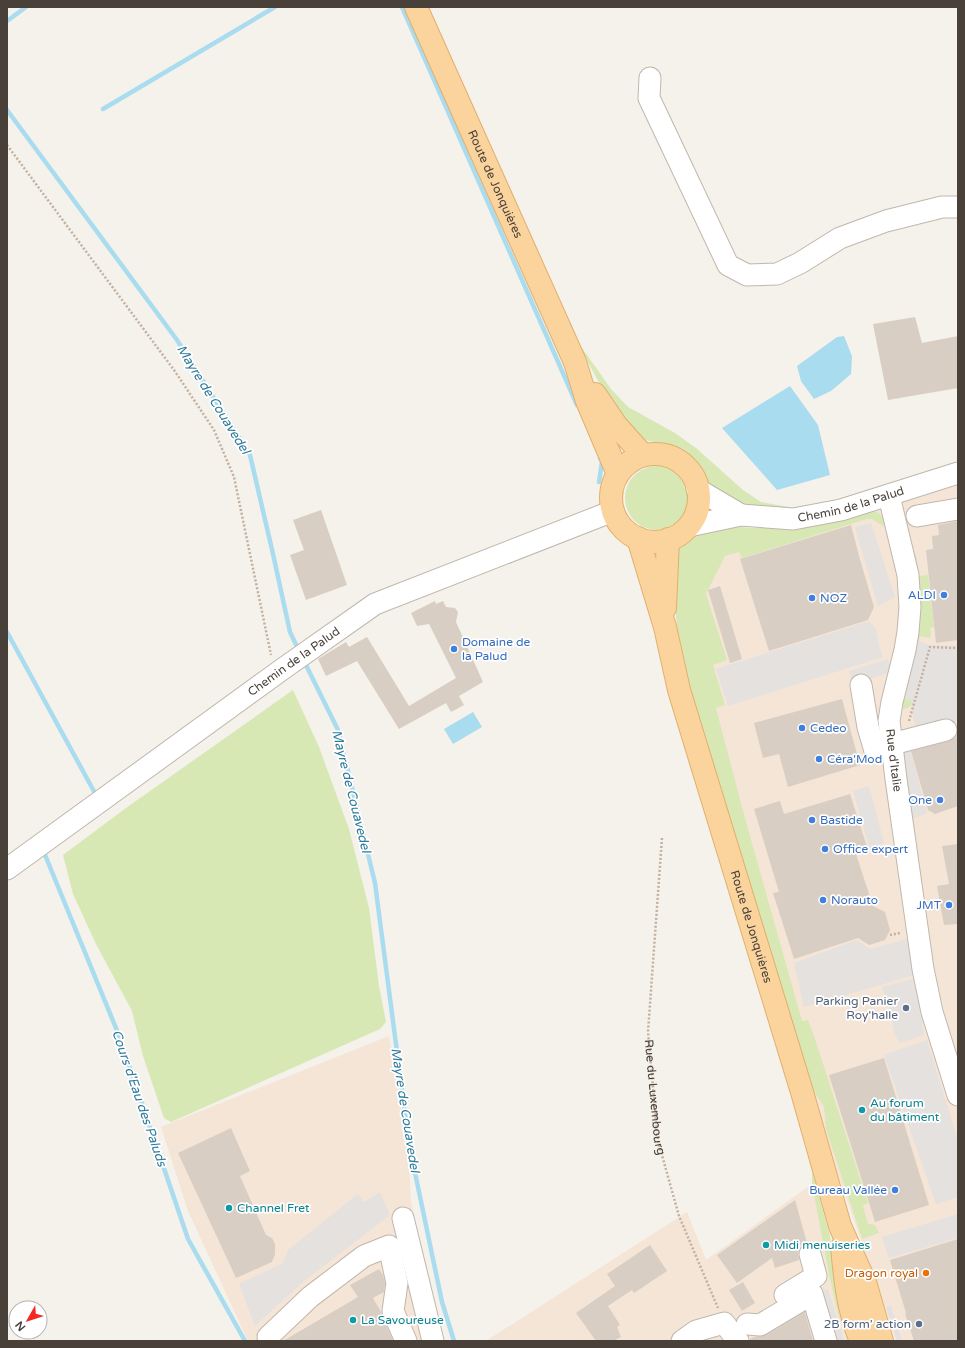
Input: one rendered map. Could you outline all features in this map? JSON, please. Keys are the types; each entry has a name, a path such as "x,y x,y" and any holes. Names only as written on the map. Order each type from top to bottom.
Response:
{"main road":[{"name":"Route de Jonquières","path":"416,7 575,362 587,401 618,474"},
{"name":"Route de Jonquières","path":"575,362 616,425 644,455"},
{"path":"655,454 667,456 678,461 690,473 697,489 698,502 695,515 688,526 676,536 668,540 655,542 629,534 619,524 613,512 611,499 612,486 618,474 631,460 644,455 655,454"},
{"name":"Route de Jonquières","path":"638,538 665,627 679,690 802,1092 840,1226 865,1282 882,1341"},
{"name":"Route de Jonquières","path":"665,627 668,540"},
{"name":"Route de Jonquières","path":"840,1226 847,1290 857,1333 861,1341"}],"street":[{"path":"650,78 649,98 728,265 747,275 777,274 800,264 840,238 886,221 942,207 958,207"},
{"name":"Chemin de la Palud","path":"688,526 741,515 793,519 841,510 958,473"},
{"name":"Chemin de la Palud","path":"697,489 741,515"},
{"name":"Rue d'Italie","path":"889,496 908,575 910,607 905,650 892,702 889,721 900,814 923,969 932,1012 958,1095"},
{"path":"917,516 958,509"},
{"name":"Chemin de la Palud","path":"7,869 279,671 375,604 613,512"},
{"path":"862,685 868,727 875,751 891,738 946,730"},
{"path":"403,1218 433,1341"},
{"path":"268,1338 310,1298 364,1256 388,1246 397,1283 393,1310 406,1341"},
{"path":"773,1302 816,1276 810,1254"},
{"path":"682,1341 696,1331 724,1323 742,1332 760,1325 812,1294 826,1341"}],"path":[{"path":"7,145 169,364 214,430 234,477 279,671"},
{"path":"891,738 904,724 910,721 930,647 958,648"},
{"name":"Rue du Luxembourg","path":"662,838 648,1032 658,1141 679,1216 724,1323"}],"shaded area":[{"path":"958,485 958,1341 896,1341 819,1121 745,873 675,555 712,539 869,512"},
{"path":"871,523 895,597 878,606 855,527"},
{"path":"869,621 876,629 879,646 883,657 728,706 716,669"},
{"path":"919,641 928,645 958,646 958,721 917,733 912,701 902,698"},
{"path":"888,659 892,672 853,684 849,671"},
{"path":"910,748 927,813 908,821 899,750"},
{"path":"869,786 884,843 870,849 853,791"},
{"path":"911,938 918,974 804,1007 794,963 857,940 870,949"},
{"name":"Parking Panier Roy'halle","path":"917,978 924,1003 922,1024 924,1035 900,1043 894,1032 891,1013 882,987"},
{"path":"389,1036 409,1161 411,1202 441,1341 248,1341 188,1211 161,1127"},
{"path":"927,1040 958,1141 958,1197 936,1204 884,1055"},
{"path":"812,1184 829,1275 849,1341 486,1341 687,1212 706,1260"},
{"path":"380,1192 390,1215 303,1282 255,1326 239,1284 283,1263 288,1250 358,1194 364,1202"},
{"path":"958,1214 958,1238 889,1258 882,1237"},
{"path":"828,1289 844,1341 831,1341 817,1292"},
{"path":"891,1305 902,1341 897,1341 886,1307"}],"green space":[{"path":"580,348 582,348 611,389 628,407 675,433 696,448 743,490 761,502 794,508 757,508 733,499 711,487 700,466 693,457 684,450 672,445 649,441 637,437 606,395"},
{"path":"651,466 663,466 680,475 687,486 689,498 687,510 680,521 663,530 651,530 639,525 630,516 625,504 625,492 630,480 639,471"},
{"path":"872,510 880,514 885,522 883,526 872,519 867,519 742,558 739,552 725,556 706,594 727,660 713,665 725,705 716,708 743,811 802,1021 808,1020 814,1036 868,1203 863,1206 868,1224 875,1225 879,1233 862,1239 826,1129 824,1107 810,1085 781,984 720,794 685,676 676,617 675,555 679,547 698,533 731,526 751,528 782,528"},
{"path":"916,555 919,576 928,575 934,627 930,628 931,638 920,636 902,697 913,701 911,706 905,709 900,707 912,556"},
{"path":"293,690 319,747 349,829 369,908 379,986 386,1022 380,1029 171,1122 164,1118 143,1056 132,1011 96,944 73,894 63,855 126,808"},
{"path":"812,1171 830,1236 834,1269 854,1341 848,1341 838,1314 812,1184"}],"water":[{"path":"844,336 852,356 851,374 831,391 814,399 801,381 797,366 837,337"},
{"path":"790,386 818,425 830,475 777,490 722,428"},
{"path":"473,712 482,727 453,744 444,729"}],"building":[{"path":"915,317 922,343 958,336 958,388 888,400 873,324"},
{"path":"321,510 347,585 306,600 290,555 304,550 293,520"},
{"name":"ALDI","path":"958,521 958,640 936,643 926,550 933,549 932,536 939,535 938,525"},
{"name":"NOZ","path":"851,525 874,607 868,620 769,651 740,559"},
{"path":"720,586 742,659 730,663 708,590"},
{"path":"435,601 436,604 443,601 446,607 455,608 458,612 456,622 483,682 459,696 464,705 451,712 446,703 399,729 357,661 326,676 318,659 346,642 349,647 367,637 409,706 456,678 429,624 417,626 411,613"},
{"path":"842,699 860,765 788,787 779,754 763,758 754,723"},
{"path":"958,731 958,806 935,814 928,810 911,751 949,741 955,738"},
{"path":"850,794 868,850 856,854 873,906 885,912 890,930 885,940 869,945 858,938 794,959 773,893 779,892 754,809 780,801 784,814"},
{"path":"958,844 958,924 944,925 937,886 949,884 942,846"},
{"path":"884,1058 929,1205 875,1222 829,1075"},
{"name":"Channel Fret","path":"231,1128 250,1171 240,1176 266,1235 272,1238 275,1244 275,1254 272,1262 236,1278 178,1153"},
{"name":"Midi menuiseries","path":"795,1200 807,1243 797,1247 799,1260 775,1268 772,1258 737,1283 717,1255"},
{"path":"958,1239 958,1341 914,1341 890,1260"},
{"path":"650,1245 667,1271 634,1293 632,1290 608,1306 620,1325 617,1327 621,1337 613,1341 596,1341 576,1313 615,1286 607,1274"},
{"name":"La Savoureuse","path":"379,1269 383,1275 385,1283 384,1292 373,1298 381,1312 393,1341 283,1341 358,1297 350,1285"},
{"path":"743,1282 755,1303 742,1311 729,1290"},
{"path":"805,1312 813,1341 750,1341 750,1339 754,1337 766,1335"}],"waterway":[{"path":"7,21 26,7"},
{"path":"103,109 275,7"},
{"path":"402,7 577,405"},
{"name":"Mayre de Couavedel","path":"7,110 177,340 250,455 290,632 299,651"},
{"path":"599,482 602,462 600,458"},
{"path":"7,632 96,795"},
{"name":"Mayre de Couavedel","path":"304,661 338,730 375,883 409,1144 442,1302 454,1341"},
{"name":"Cours d'Eau des Paluds","path":"43,850 118,1033 188,1239 245,1341"}],"place":[{"name":"ALDI","path":"944,595"},
{"name":"NOZ","path":"812,598"},
{"name":"Domaine de la Palud","path":"454,649"},
{"name":"Cedeo","path":"802,728"},
{"name":"Céra'Mod","path":"819,759"},
{"name":"One","path":"940,800"},
{"name":"Bastide","path":"812,820"},
{"name":"Office expert","path":"825,849"},
{"name":"Norauto","path":"823,900"},
{"name":"JMT","path":"949,905"},
{"name":"Parking Panier Roy'halle","path":"906,1008"},
{"name":"Au forum du bâtiment","path":"862,1110"},
{"name":"Bureau Vallée","path":"895,1190"},
{"name":"Channel Fret","path":"229,1208"},
{"name":"Midi menuiseries","path":"766,1245"},
{"name":"Dragon royal","path":"926,1273"},
{"name":"La Savoureuse","path":"353,1320"},
{"name":"2B form’ action","path":"919,1324"}]}
